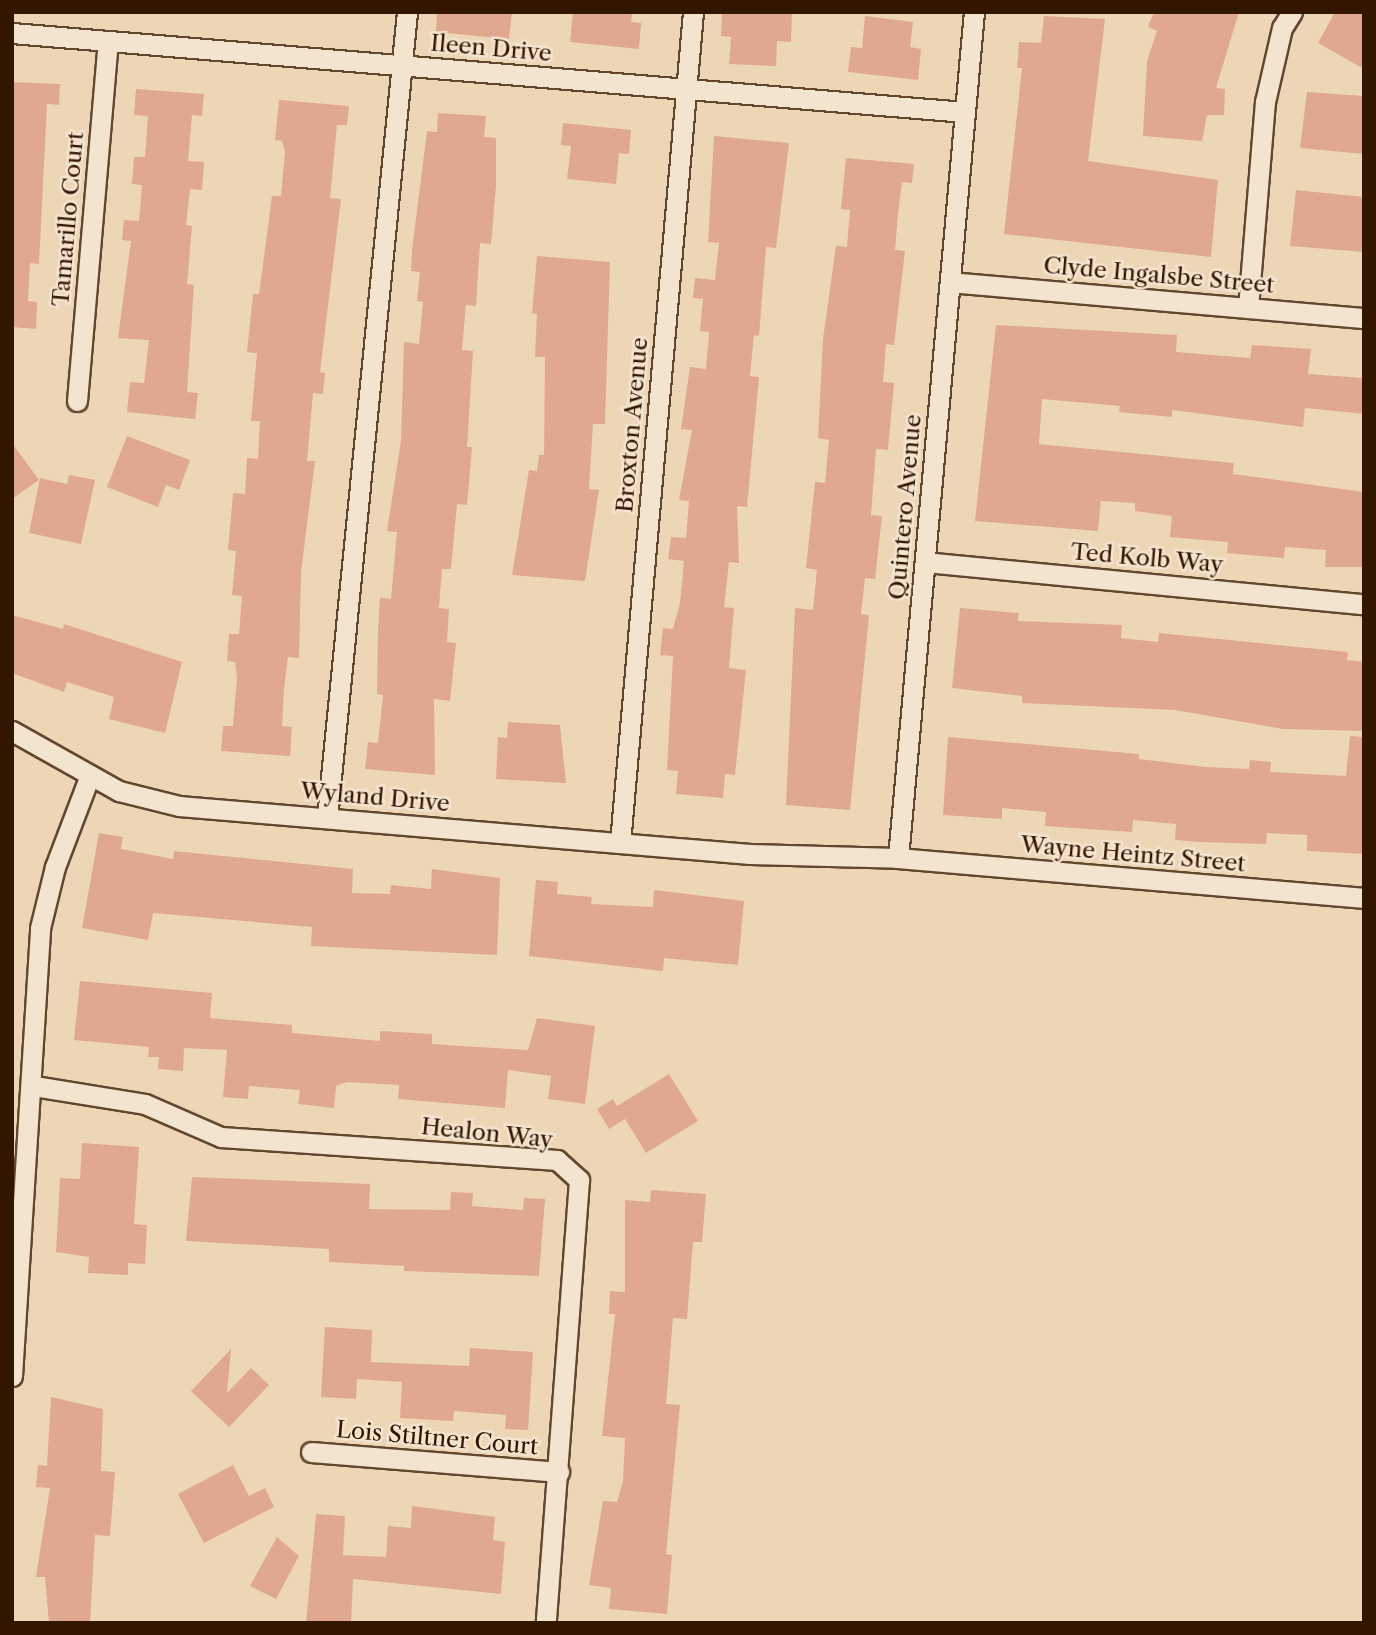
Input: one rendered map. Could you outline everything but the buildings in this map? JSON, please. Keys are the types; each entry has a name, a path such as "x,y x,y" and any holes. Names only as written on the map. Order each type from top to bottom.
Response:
{"street":[{"path":"327,818 407,12"},
{"name":"Broxton Avenue","path":"620,843 693,12"},
{"name":"Quintero Avenue","path":"898,858 974,12"},
{"path":"1248,308 1265,102 1282,28 1292,12"},
{"name":"Ileen Drive","path":"12,33 965,112"},
{"name":"Tamarillo Court","path":"77,401 108,41"},
{"name":"Clyde Ingalsbe Street","path":"950,282 1364,318"},
{"name":"Ted Kolb Way","path":"925,562 1364,604"},
{"name":"Wyland Drive","path":"12,732 119,791 180,806 750,854 898,858"},
{"path":"12,1376 34,1086 40,928 55,867 90,775"},
{"name":"Wayne Heintz Street","path":"898,858 1364,898"},
{"name":"Healon Way","path":"34,1086 145,1104 221,1137 556,1160 579,1181 546,1623"},
{"name":"Lois Stiltner Court","path":"311,1452 559,1472"}]}
